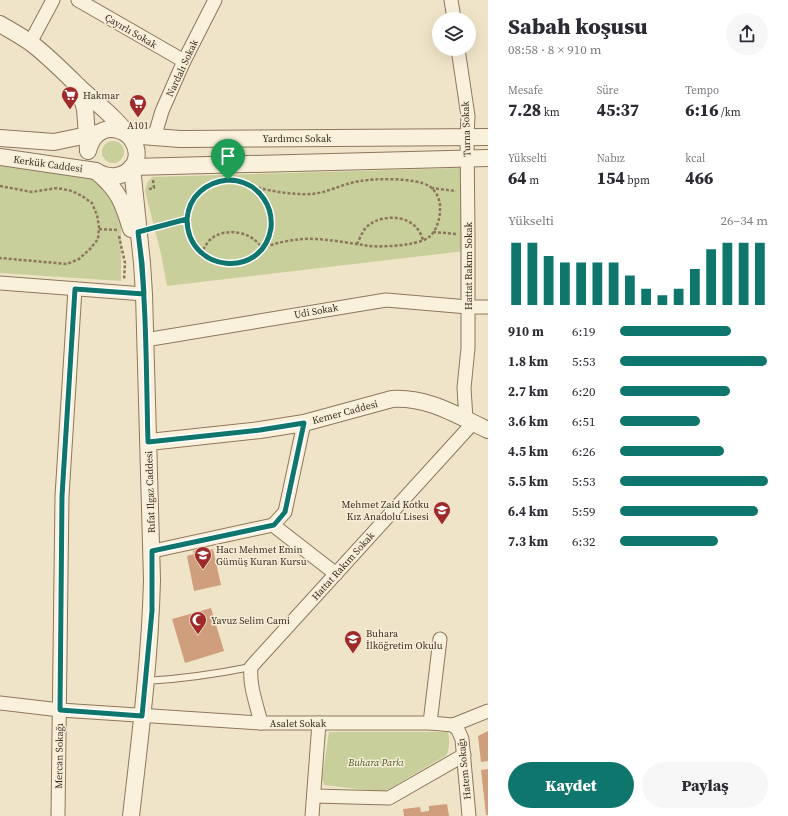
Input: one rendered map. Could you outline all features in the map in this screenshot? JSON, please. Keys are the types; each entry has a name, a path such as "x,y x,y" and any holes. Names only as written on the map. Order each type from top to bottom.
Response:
{"street":[{"path":"30,43 53,0"},
{"name":"Çayırlı Sokak","path":"78,0 184,62"},
{"name":"Nardalı Sokak","path":"154,138 162,111 184,62 215,0"},
{"path":"451,0 453,12"},
{"name":"Rıfat Ilgaz Caddesi","path":"0,24 30,43 101,105 128,135 136,148 136,158 132,167 144,294 152,551 152,611 131,816"},
{"name":"Turna Sokak","path":"459,56 468,116 468,209"},
{"name":"Rıfat Ilgaz Caddesi","path":"78,86 94,137 90,144 88,158 96,171 116,190 127,215 142,263"},
{"path":"93,134 107,129 114,129 122,131 128,135"},
{"name":"Kerkük Caddesi","path":"0,138 54,142 93,134"},
{"name":"Yardımcı Sokak","path":"128,135 180,139 488,136"},
{"name":"Kerkük Caddesi","path":"0,157 96,171"},
{"path":"96,171 102,175 115,177 127,172 132,167 488,158"},
{"name":"Hattat Rakım Sokak","path":"251,667 336,574 469,421 464,388 468,348 468,209"},
{"path":"0,283 144,294"},
{"name":"Mercan Sokağı","path":"58,816 62,496 75,289"},
{"name":"Udi Sokak","path":"145,340 386,300 468,307 488,307"},
{"name":"Kemer Caddesi","path":"148,442 260,430 304,423 399,398 412,399 433,404 488,430"},
{"path":"152,551 274,525 285,512 304,423"},
{"path":"274,525 336,574"},
{"path":"430,723 440,639"},
{"path":"251,667 250,674 252,688 261,723"},
{"name":"Asalet Sokak","path":"0,703 60,710 261,723 430,723 453,725"},
{"path":"453,725 488,711"},
{"path":"312,816 319,723"},
{"name":"Hatem Sokağı","path":"453,725 458,730 462,739 469,816"},
{"path":"314,796 389,798 464,755"}],"lane":[{"path":"145,681 204,676 251,667"}],"path":[{"path":"251,186 263,197 270,212 270,234 262,248 247,260 233,264 223,264 201,254 189,236 187,219 188,210 198,193 210,184 218,181 233,180 251,186 291,193 309,194 324,193 360,181 383,179 420,183 431,188 468,193"},
{"path":"0,186 32,192 57,188 72,191 92,203 97,215 99,229 98,239 90,249 79,259 67,264 0,258"},
{"path":"262,248 282,242 303,239 374,246 391,246 423,240 429,237 433,232 440,216 440,204 437,196 431,188"},
{"path":"357,244 368,226 383,218 406,220 415,226 420,232 423,240"},
{"path":"138,232 187,219"},
{"path":"115,223 125,263 123,284 125,292"},
{"path":"99,229 117,230"},
{"path":"201,254 206,244 212,238 227,232 241,233 250,236 257,241 262,248"},
{"path":"433,232 468,235"}],"green space":[{"path":"113,141 117,142 123,148 123,156 117,162 113,163 109,162 103,156 102,152 103,148 109,142"},
{"path":"0,162 92,177 112,193 121,223 121,281 0,273"},
{"path":"462,168 465,251 167,286 161,254 145,191 147,183 152,177"},
{"name":"Buhara Parkı","path":"329,732 448,732 449,746 447,755 384,792 324,785 322,779"}],"building":[{"path":"205,548 205,551 213,549 221,585 194,591 187,556 194,554 193,551"},
{"name":"Yavuz Selim Cami","path":"211,608 224,651 185,663 172,619"},
{"path":"488,731 488,761 481,762 478,736"},
{"path":"488,769 488,815 486,815 481,770"},
{"path":"447,804 449,816 404,816 403,809 420,807 421,812 429,811 429,806"}],"place":[{"name":"Hakmar","path":"70,110"},
{"name":"A101","path":"138,118"},
{"name":"Mehmet Zaid Kotku Kız Anadolu Lisesi","path":"442,525"},
{"name":"Hacı Mehmet Emin Gümüş Kuran Kursu","path":"203,570"},
{"name":"Yavuz Selim Cami","path":"198,635"},
{"name":"Buhara İlköğretim Okulu","path":"353,654"}],"route":[{"path":"228,180 214,182 198,193 190,205 187,219 138,232 144,294 148,442 260,430 304,423 285,512 274,525 152,551 152,611 142,716 60,710 62,496 75,289 144,294 142,263 138,232 187,219 189,236 197,250 209,259 223,264 233,264 247,260 255,255 265,244 270,234 270,212 263,197 256,189 242,182 228,180"}]}
